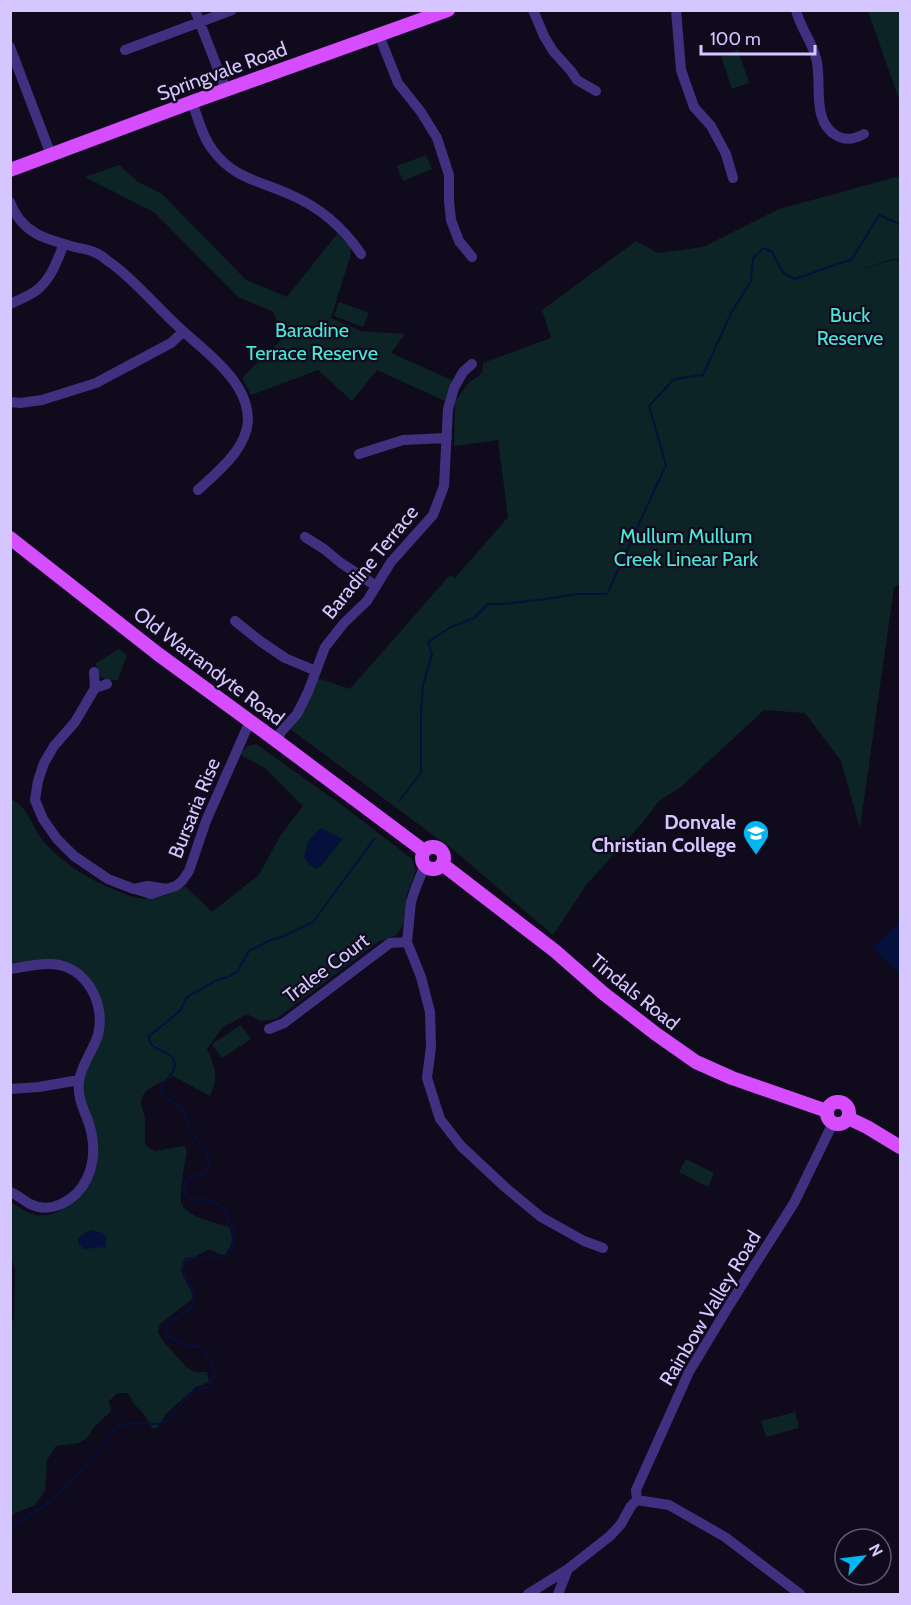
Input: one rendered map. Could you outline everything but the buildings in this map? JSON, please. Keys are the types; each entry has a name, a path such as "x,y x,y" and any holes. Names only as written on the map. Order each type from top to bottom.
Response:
{"main road":[{"name":"Springvale Road","path":"10,170 448,10"},
{"name":"Old Warrandyte Road","path":"10,538 158,654 386,823 425,858"},
{"name":"Tindals Road","path":"425,858 430,848 439,849 443,857 442,864 555,951 647,1028 696,1062 830,1117"},
{"path":"834,1102 848,1107 848,1118 843,1123 830,1117 831,1104 834,1102"},
{"path":"848,1118 900,1147"}],"street":[{"path":"195,10 226,90"},
{"path":"125,50 232,10"},
{"path":"533,10 544,36 554,51 577,80 596,91"},
{"path":"676,10 681,70 694,107 711,126 726,154 733,178"},
{"path":"796,10 799,22 812,44 816,58 819,71 820,108 826,126 835,135 846,139 864,134"},
{"path":"379,35 398,83 421,112 437,138 449,175 451,220 459,241 472,257"},
{"path":"10,47 51,155"},
{"path":"192,102 208,143 231,169 254,182 292,195 316,209 350,237 361,254"},
{"path":"10,202 17,216 27,228 36,234 96,252 121,270 183,332 206,351 239,389 247,406 248,424 244,436 232,456 198,490"},
{"path":"10,304 35,291 47,280 64,244"},
{"path":"10,402 42,400 96,383 171,343 183,332"},
{"name":"Baradine Terrace","path":"277,741 297,714 325,647 344,623 367,601 391,562 433,514 444,486 448,409 454,388 463,372 472,364"},
{"path":"359,453 403,440 447,438"},
{"path":"305,537 376,586"},
{"path":"236,621 285,658 316,670"},
{"path":"94,672 95,688 108,684"},
{"name":"Bursaria Rise","path":"95,688 75,722 54,746 44,763 35,800 57,839 74,856 108,879 127,888 148,886 167,888 176,886 182,881 189,871 206,821 250,721"},
{"path":"425,858 411,902 407,942 421,978 430,1012 431,1047 427,1078 440,1119 461,1146 541,1217 584,1241 603,1248"},
{"name":"Tralee Court","path":"269,1029 284,1023 390,943 407,942"},
{"path":"10,969 40,964 62,966 88,983 99,1011 99,1032 79,1080 79,1095 89,1124 93,1151 88,1177 83,1186 69,1199 51,1208 31,1205 10,1192"},
{"path":"10,1089 79,1080"},
{"name":"Rainbow Valley Road","path":"528,1594 568,1569 610,1536 637,1500 636,1491 689,1372 794,1203 830,1117"},
{"path":"637,1500 669,1505 726,1537 800,1594"},
{"path":"558,1594 568,1569"}],"green space":[{"path":"868,11 900,11 900,102"},
{"path":"738,50 749,83 732,89 721,56"},
{"path":"426,155 432,169 403,181 397,166"},
{"name":"Baradine Terrace Reserve","path":"119,165 138,182 162,194 246,280 287,297 337,234 351,247 331,318 361,331 405,334 391,353 454,381 445,401 377,370 352,401 318,370 251,395 242,378 281,340 274,312 238,297 155,213 85,177"},
{"name":"Mullum Mullum Creek Linear Park","path":"900,176 900,259 893,259 845,274 900,260 900,584 894,587 860,828 841,761 805,713 764,710 681,787 659,801 587,884 553,935 456,852 290,729 317,678 350,689 450,575 455,578 508,517 498,440 454,446 455,401 470,382 480,375 483,363 551,338 542,310 636,241 658,253 703,247 779,209"},
{"path":"339,302 369,313 363,327 334,316"},
{"path":"119,649 127,655 118,680 102,678 98,673 96,663"},
{"path":"256,744 412,859 416,871 407,894 404,923 397,935 378,942 276,1019 261,1021 247,1014 222,1028 207,1049 215,1072 210,1096 173,1076 153,1086 142,1097 146,1146 155,1151 185,1146 187,1152 181,1187 182,1205 196,1216 229,1227 232,1238 225,1255 207,1250 183,1263 181,1271 193,1295 190,1301 160,1324 158,1332 162,1340 186,1367 195,1372 207,1372 209,1382 196,1387 166,1414 158,1427 153,1429 128,1393 118,1393 109,1401 111,1411 94,1427 87,1438 79,1443 56,1446 47,1460 45,1491 35,1505 11,1517 10,1322 14,1319 15,1268 11,1259 11,1202 37,1215 58,1212 82,1192 92,1178 96,1164 96,1151 85,1106 83,1087 85,1073 100,1041 102,1030 85,973 11,963 11,799 22,807 44,842 52,850 69,865 89,877 110,888 138,898 163,896 185,886 212,912 259,875 280,836 303,806 266,769 240,754 248,746"},
{"path":"241,1025 251,1039 222,1058 212,1044"},
{"path":"686,1159 714,1173 708,1187 679,1172"},
{"path":"795,1412 799,1428 766,1437 761,1421"}],"shaded area":[{"path":"320,828 343,839 317,869 310,865 304,857 307,843"},
{"path":"900,922 900,974 873,948"},
{"path":"92,1230 103,1233 106,1237 106,1247 84,1249 79,1245 80,1236"}],"waterway":[{"path":"399,801 421,773 423,685 432,654 428,642 451,627 474,618 488,604 577,594 607,594 666,465 649,406 674,379 703,375 731,313 751,281 753,258 764,248 772,252 783,273 795,279 852,259 879,215 900,224"},
{"path":"10,1524 25,1518 55,1497 84,1468 118,1426 128,1423 158,1424 170,1419 193,1391 208,1387 214,1377 213,1365 199,1347 185,1345 169,1337 165,1330 170,1321 193,1306 192,1290 184,1269 185,1259 221,1257 232,1250 234,1235 229,1219 219,1205 210,1200 190,1199 185,1193 184,1187 189,1179 207,1171 208,1158 204,1148 191,1131 182,1109 162,1093 160,1088 173,1071 175,1063 170,1055 152,1046 149,1036 180,1011 187,997 237,972 249,951 313,922 374,839"}],"place":[{"name":"Donvale Christian College","path":"756,856"}],"park label":[{"name":"Buck Reserve","path":"850,326"}]}
